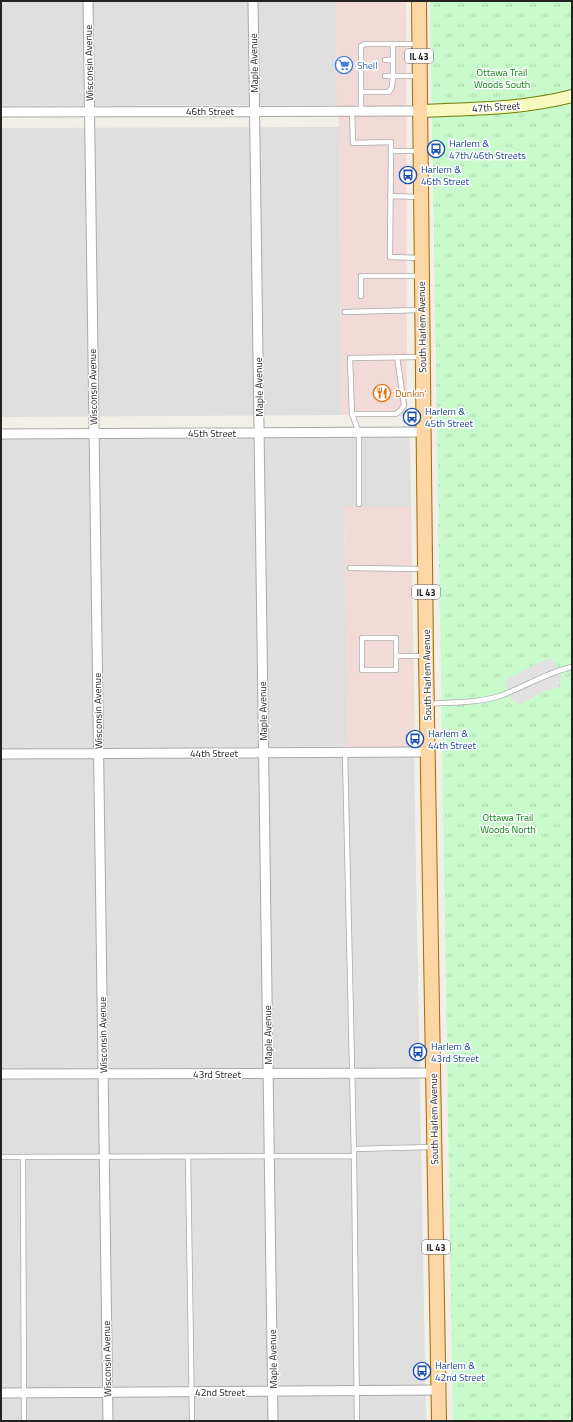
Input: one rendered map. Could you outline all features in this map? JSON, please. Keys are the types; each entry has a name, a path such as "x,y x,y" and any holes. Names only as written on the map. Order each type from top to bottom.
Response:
{"main road":[{"name":"South Harlem Avenue","path":"419,1 426,656 439,1421"},
{"name":"47th Street","path":"420,111 491,109 529,105 572,96"}],"street":[{"name":"Wisconsin Avenue","path":"88,1 108,1421"},
{"name":"Maple Avenue","path":"253,1 274,1421"},
{"name":"46th Street","path":"1,112 420,111"},
{"name":"45th Street","path":"1,434 423,432"},
{"name":"44th Street","path":"1,754 428,752"},
{"name":"43rd Street","path":"1,1074 433,1073"},
{"name":"42nd Street","path":"1,1393 438,1390"}],"lane":[{"path":"419,44 365,44 361,46 363,76 361,92 356,110 354,143 391,142 390,257 422,258"},
{"path":"361,92 389,92 392,87 393,76 393,44"},
{"path":"385,60 393,60"},
{"path":"385,76 420,76"},
{"path":"391,151 420,151"},
{"path":"390,196 421,197"},
{"path":"361,296 361,276 422,276"},
{"path":"345,312 422,310"},
{"path":"352,414 396,414 401,410 404,405 404,399 397,357"},
{"path":"359,504 359,433 352,414 350,358 422,357"},
{"path":"350,568 425,569"},
{"path":"362,638 396,638 396,656 396,670 362,670 362,638"},
{"path":"396,656 426,656"},
{"path":"427,704 477,701 498,696 559,669 572,666"},
{"path":"345,752 353,1073 357,1421"},
{"path":"354,1149 434,1147"},
{"path":"188,1156 192,1421"},
{"path":"1,1157 354,1156"},
{"path":"23,1157 24,1421"}],"shaded area":[{"path":"1,1 336,1 337,105 1,106"},
{"path":"336,1 406,1 407,416 341,415 339,127 337,105"},
{"path":"339,127 341,415 1,417 1,128"},
{"path":"410,437 411,507 344,507 348,746 1,750 1,438"},
{"path":"344,506 411,507 415,748 348,746"},
{"path":"550,658 557,664 561,676 559,687 545,691 520,705 511,699 506,688 507,679"},
{"path":"1,756 414,756 426,1421 1,1421"}],"green space":[{"path":"430,1 572,1 572,1421 453,1421"}],"place":[{"name":"Shell","path":"344,65"},
{"name":"Harlem & 47th/46th Streets","path":"436,149"},
{"name":"Harlem & 46th Street","path":"408,175"},
{"name":"Dunkin'","path":"382,393"},
{"name":"Harlem & 45th Street","path":"412,417"},
{"name":"Harlem & 44th Street","path":"415,739"},
{"name":"Harlem & 43rd Street","path":"418,1052"},
{"name":"Harlem & 42nd Street","path":"422,1371"}],"park label":[{"name":"Ottawa Trail Woods South","path":"502,78"},
{"name":"Ottawa Trail Woods North","path":"508,822"}]}
